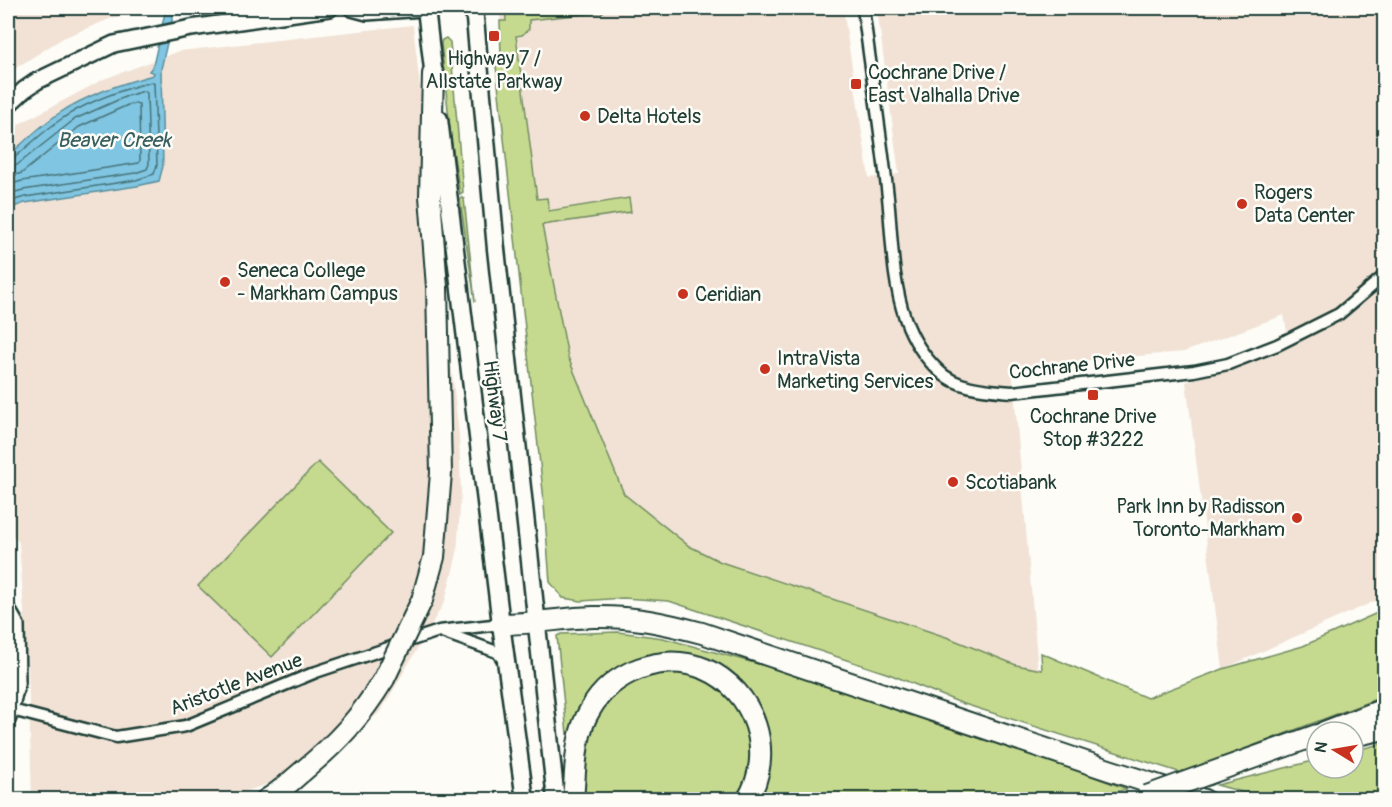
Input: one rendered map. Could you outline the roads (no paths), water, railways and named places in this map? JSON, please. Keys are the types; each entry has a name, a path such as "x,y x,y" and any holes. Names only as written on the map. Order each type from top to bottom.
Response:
{"highway":[{"path":"266,800 334,745 365,710 384,679 422,600 434,557 441,473 437,287 430,196 433,74"},
{"path":"501,624 593,617 653,620 1204,800"},
{"path":"573,800 577,748 589,711 608,687 636,669 664,663 705,669 721,678 743,698 756,725 761,747 760,770 754,789 747,800"},
{"path":"1355,720 1384,709"},
{"path":"1365,733 1384,729"},
{"path":"1142,798 1305,739"},
{"path":"1208,774 1305,748"}],"main road":[{"name":"Highway 7","path":"425,8 525,800"},
{"name":"Highway 7","path":"474,8 496,249 556,800"}],"street":[{"path":"8,105 37,81 114,44 191,28 330,8"},
{"path":"352,8 367,12 425,8"},
{"name":"Cochrane Drive","path":"863,8 898,285 905,317 915,339 941,374 986,390 1012,392 1194,371 1228,364 1277,345 1339,314 1384,276"},
{"path":"8,611 16,625 17,682 8,712"},
{"name":"Aristotle Avenue","path":"8,712 116,737 186,726 316,672 439,631 501,624"},
{"path":"439,631 481,644 497,652 506,663"}],"water":[{"name":"Beaver Creek","path":"166,8 175,8 161,69 163,166 159,181 25,203 8,209 8,156 69,107 104,91 153,75 154,73 149,71 153,66"}],"place":[{"name":"Highway 7 / Allstate Parkway","path":"494,36"},
{"name":"Cochrane Drive / East Valhalla Drive","path":"856,84"},
{"name":"Delta Hotels","path":"585,116"},
{"name":"Rogers Data Center","path":"1242,204"},
{"name":"Seneca College - Markham Campus","path":"225,282"},
{"name":"Ceridian","path":"683,294"},
{"name":"IntraVista Marketing Services","path":"765,369"},
{"name":"Cochrane Drive Stop #3222","path":"1093,395"},
{"name":"Scotiabank","path":"953,482"},
{"name":"Park Inn by Radisson Toronto-Markham","path":"1297,518"}]}
